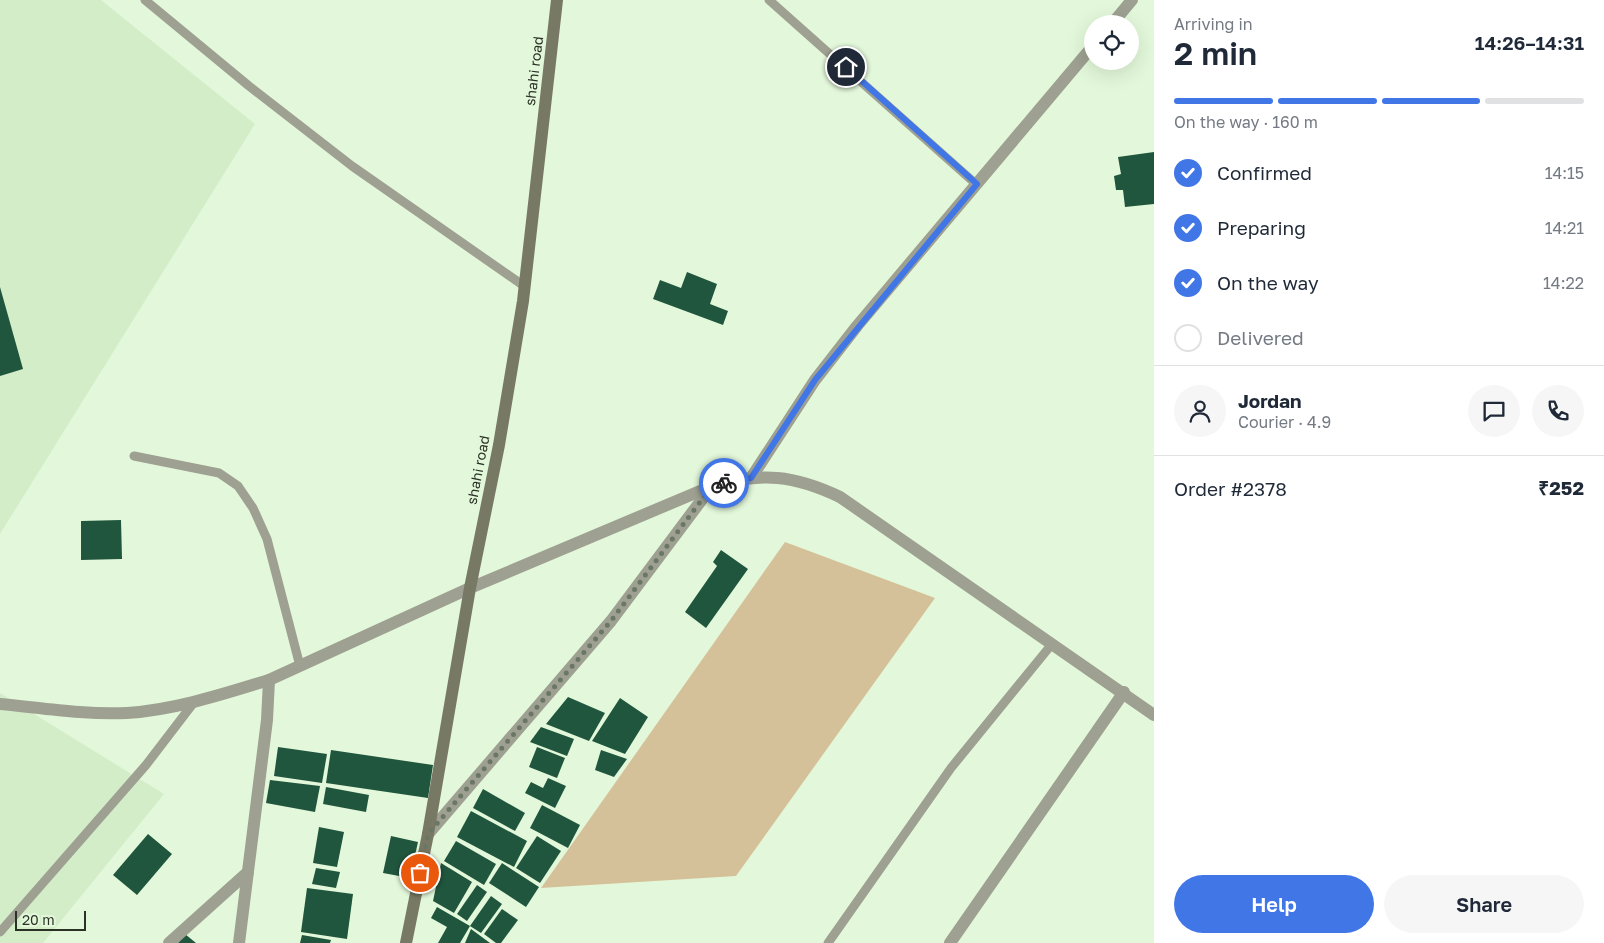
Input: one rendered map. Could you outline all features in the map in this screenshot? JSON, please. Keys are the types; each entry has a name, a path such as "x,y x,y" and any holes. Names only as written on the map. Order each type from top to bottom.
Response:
{"street":[{"name":"shahi road","path":"406,943 428,834 470,588 499,445 524,286 557,0"},
{"path":"1120,15 1132,0"},
{"path":"751,478 815,380 1084,57"},
{"path":"0,704 127,713 195,701 269,680 470,588 712,486 751,478 778,476 820,487 840,497 1124,692 1154,715"},
{"path":"428,834 611,621 712,486"},
{"path":"239,943 266,720 269,680"},
{"path":"950,943 1124,692"},
{"path":"169,943 248,872"}],"lane":[{"path":"144,0 249,86 352,166 524,286"},
{"path":"769,0 977,184"},
{"path":"134,456 219,473 238,486 253,508 267,539 300,666"},
{"path":"828,943 951,768 1052,644"},
{"path":"0,932 146,765 195,701"}],"shaded area":[{"path":"0,0 101,0 255,124 0,534"},
{"path":"785,542 935,598 736,876 541,888"},
{"path":"0,693 164,794 43,943 0,943"}],"building":[{"path":"1154,152 1154,204 1125,207 1123,190 1116,190 1114,176 1121,174 1118,157"},
{"path":"687,272 717,284 710,304 728,311 723,325 653,299 660,280 681,288"},
{"path":"0,287 23,369 0,376"},
{"path":"121,520 122,559 81,560 81,521"},
{"path":"721,550 748,569 706,628 685,612 717,566 713,562"},
{"path":"568,697 605,713 589,741 546,724"},
{"path":"620,698 648,717 625,754 592,741"},
{"path":"541,727 574,739 567,756 530,742"},
{"path":"278,747 327,754 322,783 274,776"},
{"path":"537,747 565,758 557,778 529,767"},
{"path":"331,750 433,765 428,798 326,783"},
{"path":"601,750 627,759 614,777 595,770"},
{"path":"548,778 566,786 555,808 525,793 531,782 543,788"},
{"path":"270,780 320,786 315,812 266,803"},
{"path":"326,787 369,795 366,812 323,804"},
{"path":"483,789 525,813 515,831 473,808"},
{"path":"542,805 580,825 568,848 530,828"},
{"path":"471,811 527,841 514,867 457,837"},
{"path":"319,827 344,832 337,867 313,863"},
{"path":"148,834 172,854 137,895 113,875"},
{"path":"391,836 418,842 410,878 383,873"},
{"path":"537,836 561,851 540,883 516,868"},
{"path":"456,841 496,864 484,885 444,861"},
{"path":"441,863 472,882 454,913 433,901"},
{"path":"502,863 539,887 526,907 489,883"},
{"path":"316,868 340,872 336,888 312,884"},
{"path":"477,885 487,892 467,921 457,914"},
{"path":"307,888 353,894 347,939 301,932"},
{"path":"491,896 502,904 481,933 470,926"},
{"path":"437,907 470,926 460,943 438,943 447,927 431,918"},
{"path":"502,909 518,920 501,943 496,943 484,934"},
{"path":"471,929 490,943 465,943"},
{"path":"185,934 196,943 178,943"},
{"path":"302,935 331,940 330,943 300,943"}],"way so far":[{"path":"420,873 428,834 611,621 712,486 724,483"}],"route":[{"path":"724,483 751,478 815,380 977,184 846,67"}]}
